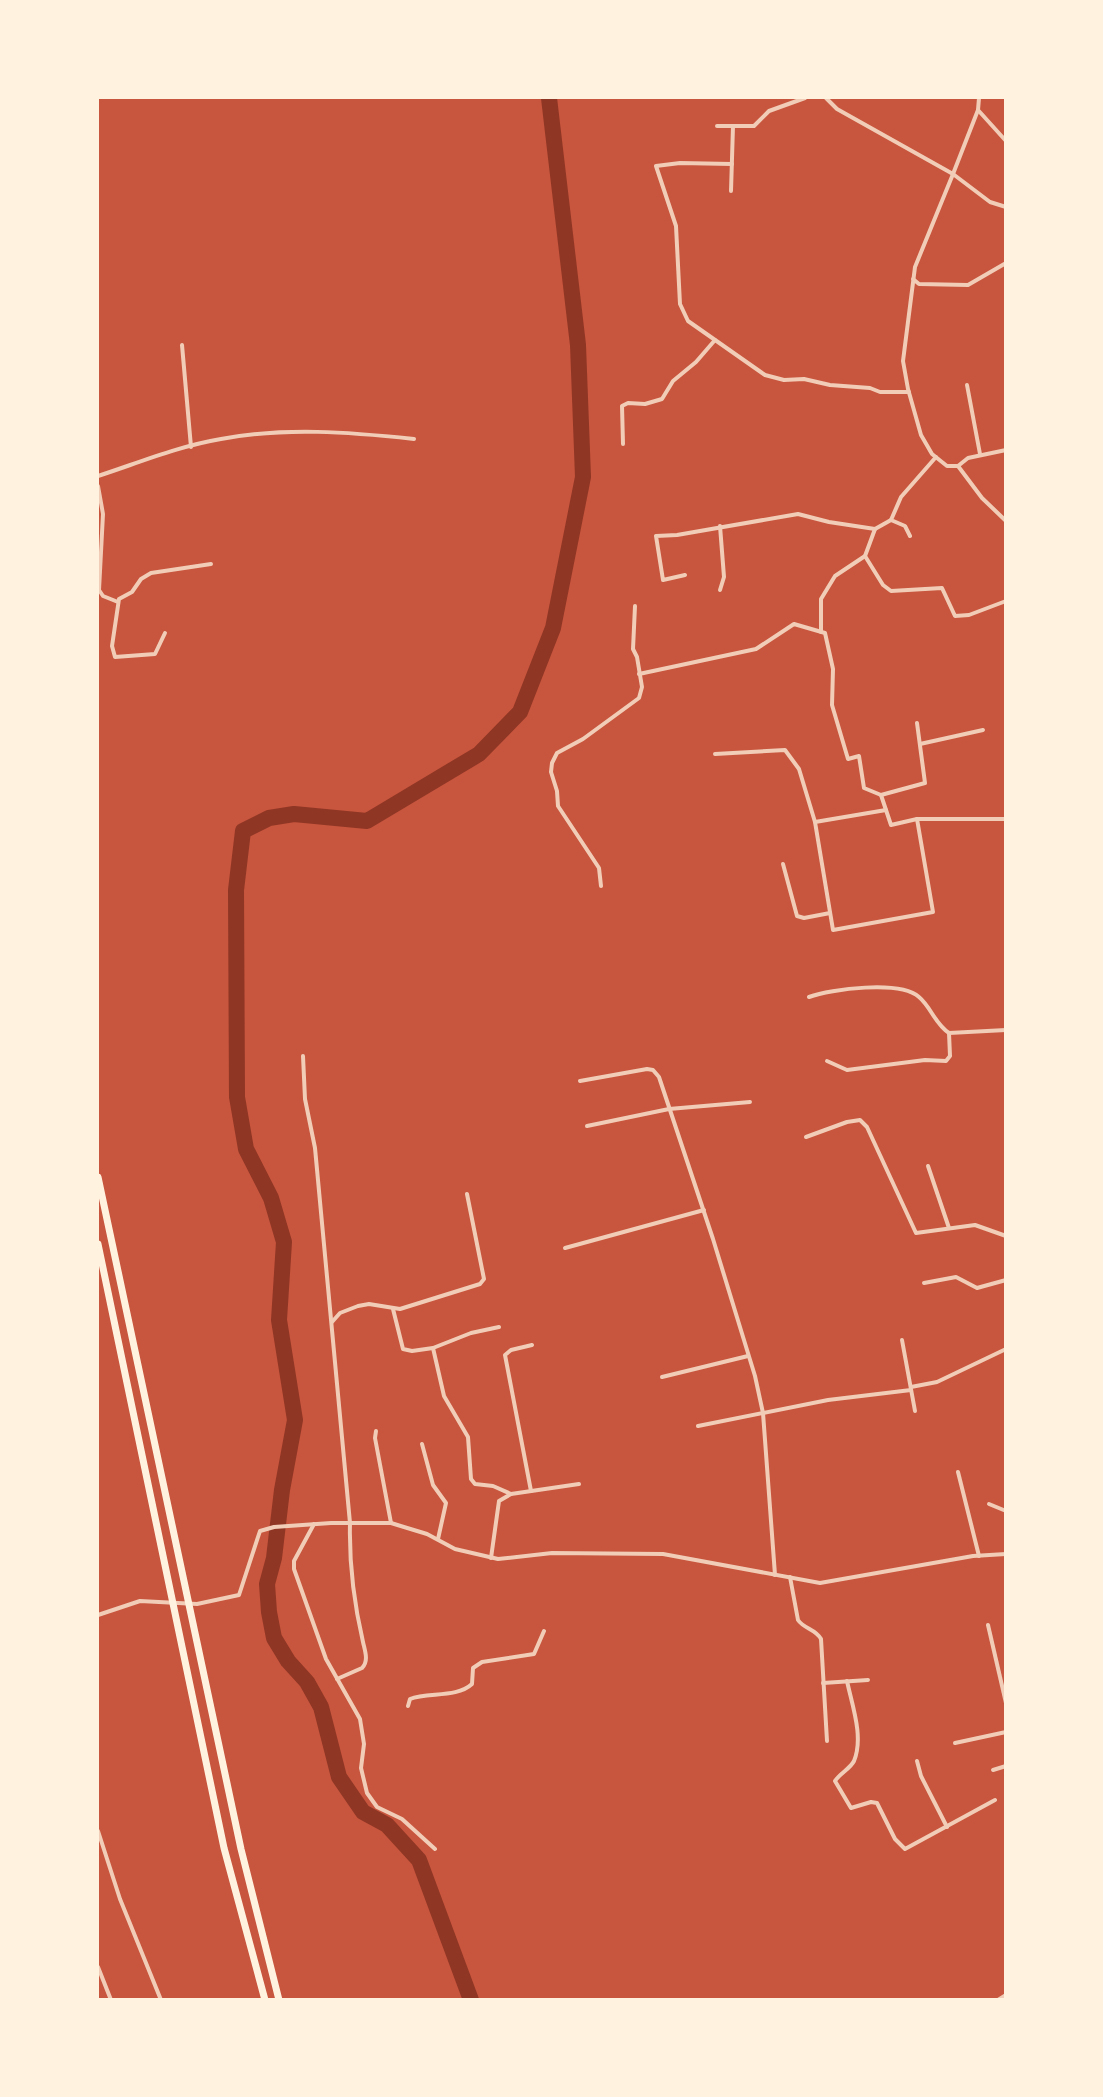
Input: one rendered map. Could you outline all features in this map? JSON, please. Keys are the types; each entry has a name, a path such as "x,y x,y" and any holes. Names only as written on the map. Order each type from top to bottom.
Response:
{"highway":[{"path":"98,1177 241,1849 279,2000"},
{"path":"98,1244 224,1848 265,2000"}],"street":[{"path":"717,126 754,126 769,111 806,98"},
{"path":"826,98 837,109 953,174 990,202 1005,207"},
{"path":"980,98 978,110 923,246 913,279 903,361 921,435 936,457 947,466 958,466 968,458 1005,450"},
{"path":"978,110 1005,141"},
{"path":"731,190 733,126"},
{"path":"732,164 680,163 656,166 676,226 679,289 683,314 688,321 752,367 775,378 870,388 880,392 909,392"},
{"path":"913,279 919,284 968,285 1005,263"},
{"path":"622,444 622,406 628,403 645,404 662,399 674,381 715,340"},
{"path":"182,345 191,447"},
{"path":"968,385 980,454"},
{"path":"98,476 220,439 300,431 414,439"},
{"path":"820,632 821,598 835,576 865,556 876,529 891,520 901,497 936,457"},
{"path":"958,466 982,498 1005,521"},
{"path":"98,486 103,514 98,554 100,593 118,602"},
{"path":"686,575 663,580 656,536 677,535 798,514 829,522 876,529"},
{"path":"891,520 905,526 910,537"},
{"path":"720,526 724,577 720,590"},
{"path":"865,556 883,585 891,591 942,588 955,616 969,615 1005,602"},
{"path":"165,633 155,654 115,657 112,646 118,602 151,573 212,564"},
{"path":"601,886 599,868 558,806 557,791 551,772 552,763 557,753 583,739 639,698 642,687 633,650 635,606"},
{"path":"639,674 756,649 794,624 825,633 831,660 832,705 845,751 848,759 859,756 864,788 881,795 925,783 917,723"},
{"path":"920,744 983,730"},
{"path":"715,754 785,750 799,769 815,822 833,930 933,912 917,819"},
{"path":"881,795 891,825 917,819 1005,819"},
{"path":"815,822 886,810"},
{"path":"783,864 797,916 804,918 830,913"},
{"path":"809,997 825,991 862,987 909,991 919,996 949,1033 950,1056 946,1061 925,1060 847,1070 827,1061"},
{"path":"949,1033 1005,1030"},
{"path":"303,1056 305,1099 315,1148 350,1523 349,1553 356,1612 366,1659 362,1668 337,1679"},
{"path":"580,1081 647,1069 653,1070 659,1077 704,1210 763,1413 775,1575"},
{"path":"587,1126 669,1109 750,1102"},
{"path":"806,1137 847,1122 860,1120 867,1127 912,1228 921,1234 975,1225 1005,1236"},
{"path":"928,1166 949,1228"},
{"path":"331,1322 340,1313 358,1306 369,1304 393,1309 480,1284 484,1279 467,1194"},
{"path":"565,1248 704,1210"},
{"path":"924,1283 956,1277 977,1288 1005,1280"},
{"path":"393,1309 403,1349 412,1351 433,1348 471,1333 499,1327"},
{"path":"902,1340 915,1411"},
{"path":"531,1491 505,1355 511,1350 532,1345"},
{"path":"433,1348 444,1396 468,1437 471,1479 475,1484 493,1486 511,1494"},
{"path":"698,1426 828,1400 937,1382 1005,1349"},
{"path":"662,1377 748,1356"},
{"path":"376,1431 391,1523"},
{"path":"422,1444 433,1485 447,1503 438,1539"},
{"path":"958,1472 979,1556"},
{"path":"491,1558 500,1501 511,1494 579,1484"},
{"path":"989,1504 1005,1511"},
{"path":"98,1615 140,1601 189,1604 239,1595 260,1531 273,1527 304,1524 391,1523 438,1539 455,1549 498,1560 552,1553 663,1554 820,1583 979,1556 1005,1554"},
{"path":"315,1524 294,1561 294,1569 326,1659 360,1719 364,1731 361,1768 363,1783 372,1802 402,1819 435,1850"},
{"path":"790,1577 798,1620 821,1639 827,1741"},
{"path":"988,1625 1005,1703"},
{"path":"408,1706 410,1699 417,1696 465,1690 472,1684 473,1668 482,1662 534,1654 544,1631"},
{"path":"823,1683 868,1680"},
{"path":"846,1681 857,1729 857,1747 852,1765 835,1781 849,1806 854,1809 871,1802 877,1803 894,1839 905,1849 995,1800"},
{"path":"955,1743 1005,1732"},
{"path":"917,1761 921,1776 947,1827"},
{"path":"993,1770 1005,1766"},
{"path":"98,1831 120,1899 161,2000"},
{"path":"98,1968 111,2000"},
{"path":"998,2000 1005,1995"}],"waterway":[{"path":"471,2000 419,1860 387,1825 363,1812 339,1777 321,1707 307,1682 288,1661 274,1638 267,1584 274,1558 282,1490 295,1420 279,1320 284,1242 271,1198 246,1149 237,1097 236,890 243,831 269,818 294,814 367,821 479,754 520,712 553,628 583,477 578,345 549,98"}]}
